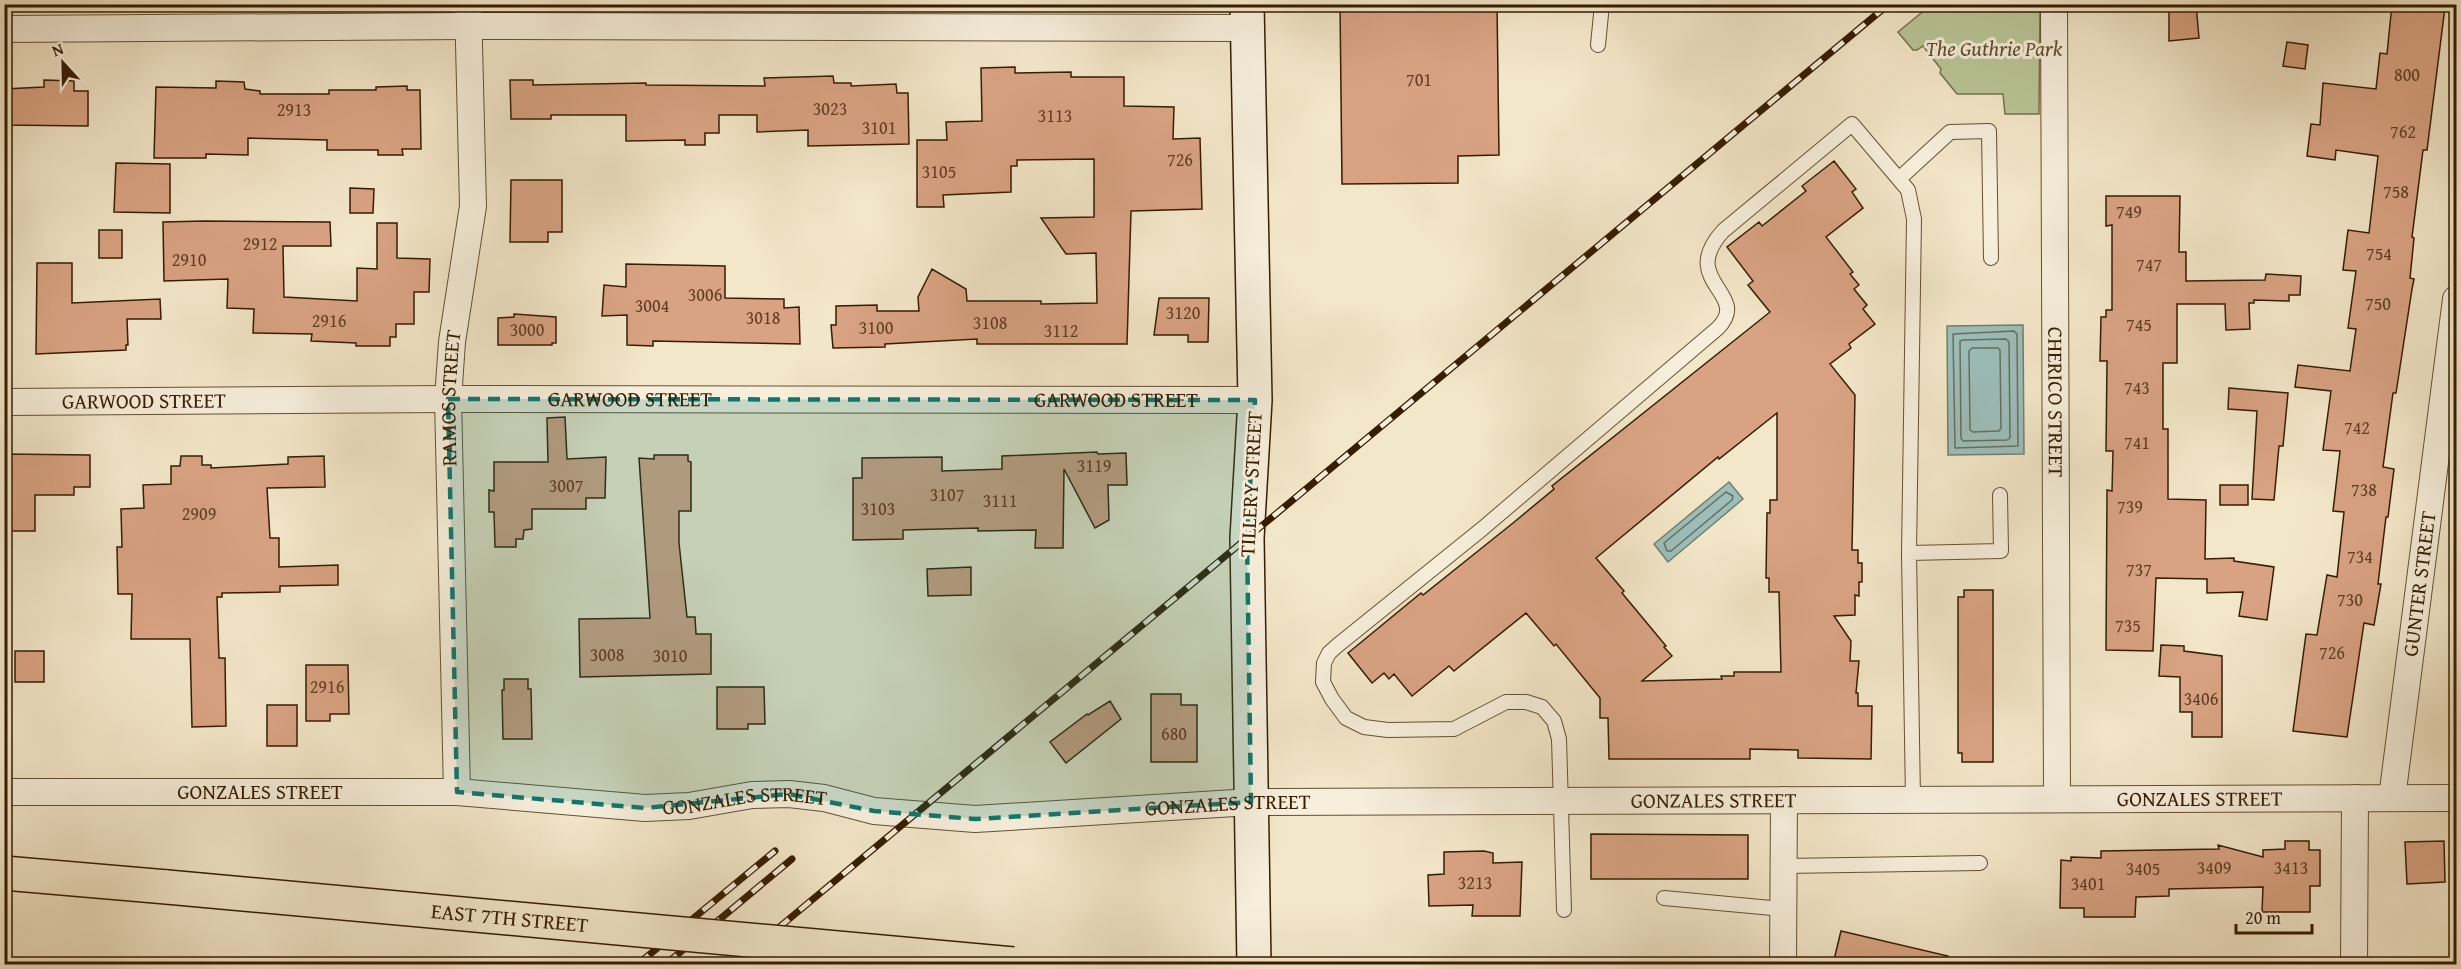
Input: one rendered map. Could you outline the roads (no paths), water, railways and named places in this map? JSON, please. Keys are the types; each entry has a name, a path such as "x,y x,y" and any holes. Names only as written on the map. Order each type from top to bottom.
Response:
{"main road":[{"name":"EAST 7TH STREET","path":"4,873 1013,964"}],"street":[{"name":"CHERICO STREET","path":"2054,4 2057,798"},
{"path":"4,29 468,15 1247,16"},
{"name":"RAMOS STREET","path":"457,792 448,399 452,342 473,206 468,15"},
{"name":"TILLERY STREET","path":"1247,16 1255,400 1247,538 1254,964"},
{"name":"GUNTER STREET","path":"2392,798 2457,298"},
{"name":"GARWOOD STREET","path":"4,402 448,399 1255,400"},
{"name":"GONZALES STREET","path":"4,792 457,792 645,808 689,806 752,795 789,794 824,798 874,811 975,819 1251,802 2457,798"},
{"path":"2354,964 2355,798"},
{"path":"1783,964 1784,800"}],"lane":[{"path":"1598,45 1602,4"},
{"path":"1564,910 1559,739 1554,721 1542,708 1526,702 1506,702 1454,729 1388,730 1364,727 1346,718 1327,691 1323,682 1324,663 1329,653 1482,529 1725,321 1728,313 1722,294 1707,269 1706,256 1712,243 1723,231 1852,124 1908,190 1914,219 1909,419 1909,553 1914,799"},
{"path":"1900,178 1950,132 1989,131 1991,258"},
{"path":"1909,553 2001,550 2000,495"},
{"path":"1784,866 1980,863"},
{"path":"1664,898 1784,909"}],"water":[{"path":"2023,325 2024,454 1948,455 1947,326"},
{"path":"1729,482 1743,499 1668,562 1654,544"}],"railway":[{"path":"735,964 1889,4"},
{"path":"638,964 775,851"},
{"path":"666,964 792,859"}],"park label":[{"name":"The Guthrie Park","path":"1994,49"}]}
